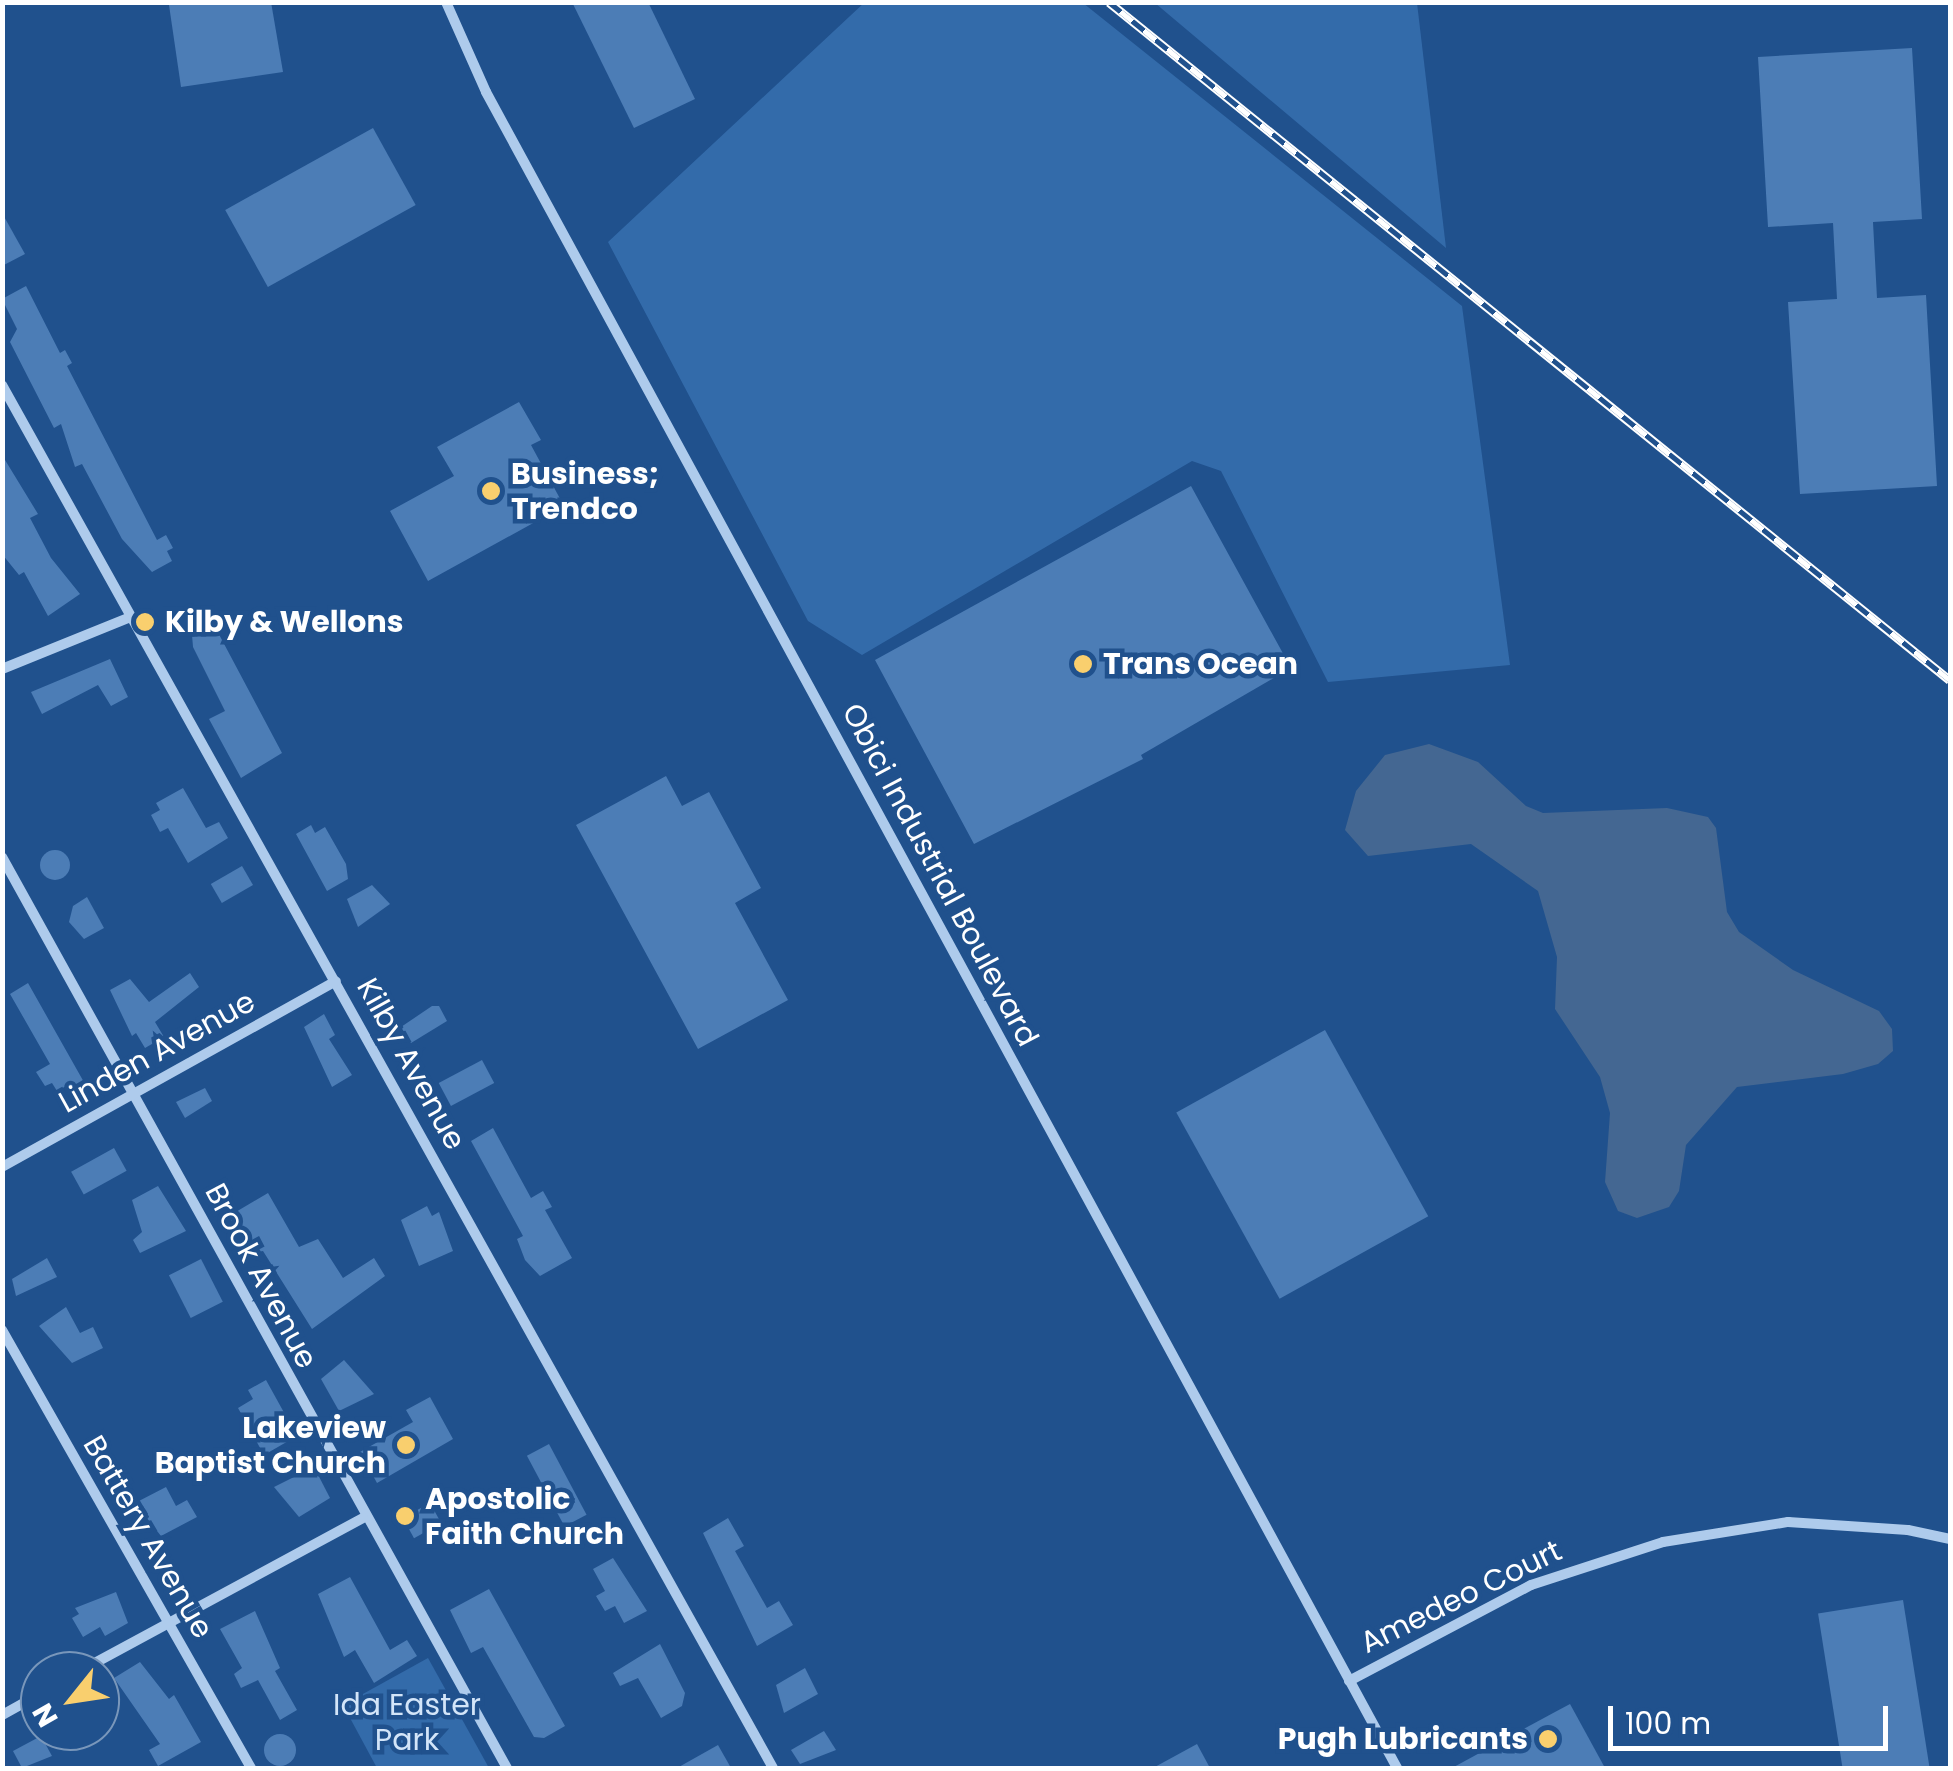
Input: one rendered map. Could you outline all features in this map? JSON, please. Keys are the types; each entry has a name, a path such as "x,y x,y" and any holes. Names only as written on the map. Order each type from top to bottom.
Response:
{"street":[{"name":"Obici Industrial Boulevard","path":"446,2 486,92 1397,1768"},
{"name":"Kilby Avenue","path":"2,385 774,1768"},
{"path":"2,669 131,617"},
{"name":"Brook Avenue","path":"2,857 364,1518 507,1768"},
{"name":"Linden Avenue","path":"2,1167 336,980"},
{"name":"Battery Avenue","path":"2,1330 250,1768"},
{"path":"116,1651 364,1518"},
{"name":"Amedeo Court","path":"1349,1680 1531,1584 1663,1542 1788,1522 1908,1530 1950,1540"}],"green space":[{"path":"865,2 1083,3 1462,306 1510,665 1328,682 1221,471 1192,461 862,655 808,621 608,242"},
{"path":"1155,3 1417,3 1446,248"},
{"name":"Ida Easter Park","path":"428,1658 489,1768 377,1768 343,1705"}],"shaded area":[{"path":"1429,744 1478,762 1526,806 1543,813 1667,808 1708,817 1716,828 1727,912 1739,932 1793,970 1879,1011 1892,1029 1893,1051 1878,1064 1843,1074 1737,1087 1686,1145 1679,1191 1669,1207 1637,1218 1618,1211 1605,1182 1610,1113 1600,1077 1555,1009 1557,957 1538,891 1471,844 1368,856 1345,830 1356,791 1385,755"}],"building":[{"path":"271,2 283,72 181,87 169,5"},
{"path":"572,2 648,2 695,99 634,128"},
{"path":"1912,48 1922,219 1873,222 1877,298 1926,295 1937,486 1800,494 1788,302 1837,299 1833,223 1768,227 1758,57"},
{"path":"373,128 416,205 268,287 225,210"},
{"path":"2,213 25,254 2,266"},
{"path":"26,286 60,353 65,350 72,363 67,366 157,540 166,535 173,548 167,551 172,561 152,572 122,539 82,464 75,467 61,424 54,428 10,342 17,329 2,299"},
{"name":"Business; Trendco","path":"519,402 541,440 531,445 564,506 428,581 390,511 454,476 437,447"},
{"path":"2,455 38,514 30,518 51,558 80,594 48,616 24,572 19,575 2,554"},
{"name":"Trans Ocean","path":"1191,486 1291,668 1141,755 1143,759 974,844 875,660"},
{"path":"214,625 282,753 241,778 209,719 225,711 193,647 192,635"},
{"path":"110,659 128,697 111,706 98,685 42,714 31,692"},
{"path":"666,776 682,806 709,792 761,888 735,903 788,1000 698,1049 576,825"},
{"path":"183,788 206,828 219,822 228,838 188,863 168,828 160,832 151,815 160,810 156,803"},
{"path":"311,825 315,833 325,827 346,864 348,879 327,891 296,834"},
{"path":"55,850 66,854 70,865 66,876 55,880 44,876 40,865 44,854"},
{"path":"242,866 253,885 222,903 211,884"},
{"path":"372,885 390,904 358,927 347,899"},
{"path":"87,897 104,928 84,939 69,922 73,906"},
{"path":"190,973 199,987 155,1022 164,1037 145,1048 136,1033 132,1036 110,990 130,979 149,1002"},
{"path":"28,983 85,1084 71,1092 68,1085 57,1091 52,1083 45,1086 36,1072 50,1064 10,994"},
{"path":"432,1006 439,1006 447,1021 411,1043 401,1027"},
{"path":"324,1014 335,1035 329,1039 352,1075 332,1087 304,1027"},
{"path":"1325,1030 1428,1216 1280,1299 1176,1112"},
{"path":"482,1060 494,1083 451,1106 439,1083"},
{"path":"205,1088 212,1101 185,1118 176,1102"},
{"path":"493,1128 531,1198 543,1191 552,1207 545,1210 572,1258 540,1276 525,1260 517,1239 523,1236 471,1141"},
{"path":"114,1148 127,1171 84,1194 71,1172"},
{"path":"158,1186 186,1231 140,1253 133,1240 142,1232 132,1200"},
{"path":"268,1193 299,1247 318,1239 343,1278 374,1258 385,1276 312,1329 263,1251 250,1253 229,1216"},
{"path":"427,1206 432,1216 439,1212 453,1251 419,1266 401,1220"},
{"path":"47,1258 57,1277 16,1296 12,1279"},
{"path":"201,1259 223,1302 191,1318 169,1275"},
{"path":"66,1307 80,1333 93,1327 103,1348 72,1363 39,1326"},
{"path":"344,1360 374,1394 339,1411 321,1379"},
{"path":"266,1380 297,1436 264,1455 238,1408 253,1399 248,1390"},
{"name":"Lakeview Baptist Church","path":"430,1397 453,1439 377,1483 360,1452 413,1422 406,1410"},
{"path":"549,1444 587,1515 564,1526 527,1456"},
{"path":"314,1467 330,1498 299,1517 274,1487"},
{"path":"166,1487 176,1506 187,1500 197,1517 161,1536 135,1503"},
{"path":"430,1503 441,1523 414,1538 403,1518"},
{"path":"728,1518 744,1546 735,1551 767,1608 779,1601 793,1625 757,1646 703,1533"},
{"path":"613,1558 647,1611 624,1623 615,1606 605,1611 596,1596 605,1591 593,1569"},
{"path":"350,1577 390,1650 407,1640 417,1656 374,1683 355,1650 344,1657 318,1594"},
{"path":"489,1589 565,1726 544,1738 534,1737 483,1647 471,1653 450,1610"},
{"path":"116,1592 128,1623 105,1636 100,1627 83,1637 72,1618 79,1614 75,1608"},
{"path":"1903,1600 1930,1768 1843,1768 1818,1613"},
{"path":"255,1611 280,1668 275,1671 297,1710 280,1720 258,1680 241,1688 234,1674 242,1668 220,1629"},
{"path":"660,1644 685,1693 682,1706 661,1718 638,1678 620,1686 613,1673"},
{"path":"140,1662 169,1699 174,1695 201,1742 158,1766 149,1750 160,1744 120,1687 120,1674"},
{"path":"805,1668 818,1694 784,1713 776,1685"},
{"name":"Pugh Lubricants","path":"1570,1704 1605,1768 1452,1768 1555,1712"},
{"path":"824,1731 836,1750 800,1764 791,1750"},
{"path":"280,1734 291,1739 296,1750 291,1761 280,1766 269,1761 264,1750 269,1739"},
{"path":"1197,1744 1210,1768 1153,1768"},
{"path":"718,1745 731,1768 677,1768"},
{"path":"20,1747 20,1751 49,1751 52,1756 22,1768 13,1751"}],"railway":[{"path":"1109,2 1950,680"}],"place":[{"name":"Business; Trendco","path":"491,491"},
{"name":"Kilby & Wellons","path":"145,622"},
{"name":"Trans Ocean","path":"1083,664"},
{"name":"Lakeview Baptist Church","path":"406,1445"},
{"name":"Apostolic Faith Church","path":"405,1516"},
{"name":"Pugh Lubricants","path":"1548,1739"}]}
